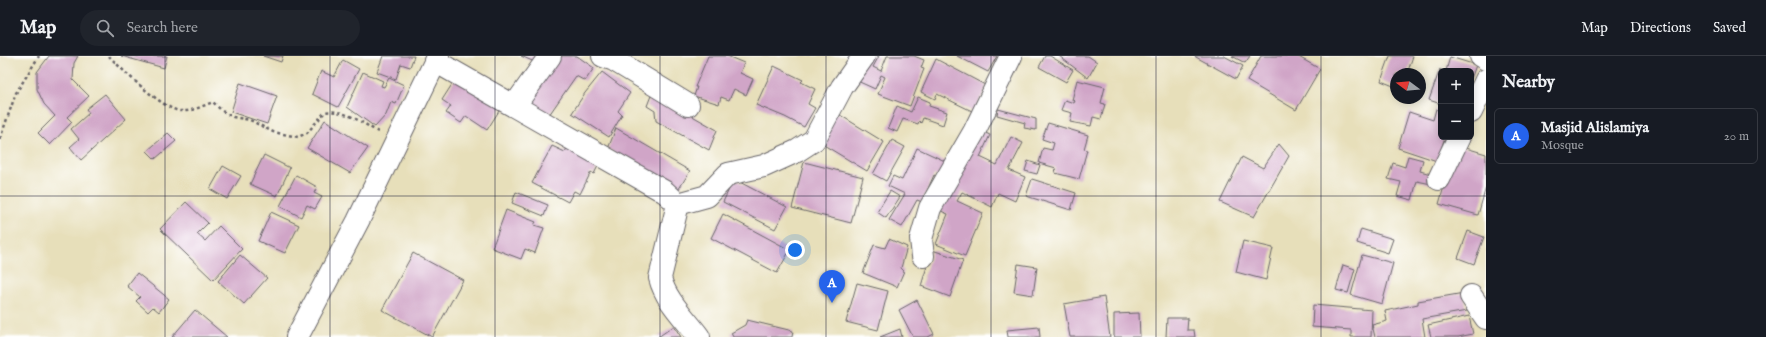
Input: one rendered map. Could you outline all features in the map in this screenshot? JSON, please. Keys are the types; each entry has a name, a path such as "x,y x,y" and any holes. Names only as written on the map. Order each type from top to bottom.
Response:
{"street":[{"path":"515,106 550,56"},
{"path":"603,56 614,60 688,105"},
{"path":"678,204 707,196 728,174 764,166 797,151 814,140 842,87 864,56"},
{"path":"924,256 921,239 930,208 974,132 1011,56"},
{"path":"1481,56 1486,59"},
{"path":"297,337 358,221 437,58 515,106 665,192 678,204"},
{"path":"1474,106 1486,80"},
{"path":"1439,179 1458,140"},
{"path":"678,204 660,278 663,288 699,337"},
{"path":"1471,296 1486,318"}],"path":[{"path":"0,139 16,93 39,56"},
{"path":"109,56 168,108 178,111 189,111 213,102 222,111 233,117 250,120 273,132 298,137 307,133 324,112 335,110 348,115 396,142"}],"building":[{"path":"49,56 78,56 74,63 73,80 89,96 67,117 72,122 50,145 38,133 55,116 44,104 37,89 37,72"},
{"path":"121,56 167,56 164,68"},
{"path":"263,56 283,56 281,62"},
{"path":"383,56 414,56 410,67 401,64 396,79 377,72"},
{"path":"521,56 543,56 539,64"},
{"path":"555,56 577,56 594,68 585,81 576,76 549,115 526,100"},
{"path":"708,56 727,56 744,63 740,73 753,79 746,95 734,89 729,100 721,97 719,104 694,96 697,87 695,87"},
{"path":"867,56 879,56 873,67 881,71 887,56 914,56 924,60 921,68 924,69 910,106 878,94 885,77 881,75 875,89 853,79"},
{"path":"957,56 997,56 988,72"},
{"path":"1045,56 1050,56 1073,70 1066,82 1039,67"},
{"path":"1059,56 1088,56 1097,62 1088,78"},
{"path":"1194,56 1224,56 1243,66 1236,79"},
{"path":"1232,56 1250,56 1245,63"},
{"path":"1261,56 1297,56 1320,69 1296,110 1247,81"},
{"path":"1390,56 1413,56 1409,68 1390,68 1390,85 1381,81"},
{"path":"1450,57 1476,65 1474,71 1474,68 1447,68"},
{"path":"936,59 987,86 974,112 937,94 935,99 921,92"},
{"path":"343,60 359,69 338,107 312,94 321,71 334,77"},
{"path":"774,66 803,80 801,82 815,89 808,104 815,108 804,127 756,105"},
{"path":"363,72 383,81 381,86 384,87 389,78 404,85 396,104 391,102 386,115 375,127 347,107"},
{"path":"602,72 630,93 618,111 622,115 609,137 572,113 585,93"},
{"path":"458,75 504,103 487,130 466,116 461,123 446,113 451,106 442,100"},
{"path":"1438,75 1438,103 1429,100"},
{"path":"1077,80 1105,87 1101,103 1105,104 1101,119 1093,117 1091,126 1070,122 1072,113 1061,110 1065,100 1074,103 1075,101 1072,100"},
{"path":"240,83 277,96 267,124 231,112"},
{"path":"652,93 717,130 709,150 656,121 655,111 647,106"},
{"path":"105,94 126,119 81,160 70,147 79,139 71,129 89,113 86,109"},
{"path":"918,97 930,102 929,106 947,112 943,125 923,118 921,123 919,121 918,124 903,119 897,132 888,128 897,106 911,112"},
{"path":"998,109 1036,119 1036,130 1024,128 1025,123 997,115"},
{"path":"1436,109 1438,110 1438,140 1444,140 1437,161 1398,148 1409,112 1433,120"},
{"path":"835,112 884,142 867,171 817,141"},
{"path":"325,120 368,148 350,173 307,148"},
{"path":"1048,123 1088,135 1084,149 1087,150 1079,179 1055,173 1056,168 1039,163 1043,148 1052,150 1054,143 1042,139"},
{"path":"616,128 690,171 677,192 608,149"},
{"path":"979,130 990,135 980,157 997,165 1011,137 1023,143 1009,170 1025,177 1015,201 998,193 992,207 962,192 957,201 983,213 965,256 936,244 948,214 934,208"},
{"path":"168,133 176,141 155,159 147,151"},
{"path":"892,140 905,147 886,181 873,174"},
{"path":"569,144 601,160 594,174 591,172 580,194 574,191 568,202 532,183 552,146 565,152"},
{"path":"1279,144 1289,156 1254,217 1220,202 1242,157 1263,168"},
{"path":"1456,145 1486,154 1486,187 1478,215 1439,204"},
{"path":"917,148 947,162 940,178 934,175 922,202 917,200 902,227 889,220 905,194 888,186 893,176 902,180"},
{"path":"264,155 290,168 277,196 250,184"},
{"path":"1408,156 1423,160 1420,171 1438,176 1436,185 1417,181 1412,200 1397,196 1401,182 1388,179 1393,163 1405,167"},
{"path":"1028,161 1040,165 1037,174 1025,171"},
{"path":"804,162 863,177 851,223 792,208"},
{"path":"223,166 241,176 227,199 210,189"},
{"path":"296,175 317,187 314,193 322,197 315,209 307,205 301,217 280,206"},
{"path":"734,179 787,207 775,229 723,202"},
{"path":"1032,179 1076,193 1071,210 1026,196"},
{"path":"890,191 900,197 886,218 877,212"},
{"path":"516,192 548,205 544,216 512,203"},
{"path":"186,202 208,223 197,234 205,241 219,226 242,249 213,280 160,229"},
{"path":"506,210 536,222 534,225 544,228 535,253 525,249 521,259 492,248"},
{"path":"271,212 299,225 285,253 258,241"},
{"path":"723,214 790,250 777,273 711,238"},
{"path":"1361,229 1393,239 1388,253 1357,243"},
{"path":"1468,231 1484,237 1474,264 1458,258"},
{"path":"889,239 907,247 901,268 904,271 897,287 863,273 874,245 885,248"},
{"path":"1243,241 1273,248 1266,280 1236,272"},
{"path":"932,250 963,260 950,297 921,286"},
{"path":"413,253 463,280 432,337 382,310"},
{"path":"240,255 267,278 244,304 218,281"},
{"path":"1362,255 1393,263 1382,304 1351,295"},
{"path":"1018,264 1037,267 1033,295 1014,292"},
{"path":"1343,265 1355,269 1348,293 1336,290"},
{"path":"137,273 169,299 159,312 153,307 148,312 136,301 140,297 127,286"},
{"path":"857,283 888,291 878,330 846,322"},
{"path":"1464,293 1467,311 1422,319 1425,337 1375,337 1372,325 1387,321 1385,311 1418,304 1418,301"},
{"path":"1104,297 1110,337 1070,337 1064,304"},
{"path":"917,300 934,334 928,337 913,337 899,310"},
{"path":"1313,305 1372,310 1371,337 1351,337 1351,330 1312,327"},
{"path":"195,310 227,337 172,337"},
{"path":"1139,313 1140,337 1114,337 1114,314"},
{"path":"1469,316 1473,334 1458,337 1431,337 1428,325"},
{"path":"1167,318 1188,318 1187,330 1194,330 1195,337 1166,337"},
{"path":"747,320 793,331 792,337 733,337 731,333 745,325"},
{"path":"674,326 681,337 658,337"},
{"path":"1039,327 1040,337 1008,337 1007,330"},
{"path":"900,329 902,337 880,337"}],"place":[{"name":"Masjid Alislamiya","path":"832,303"}]}
